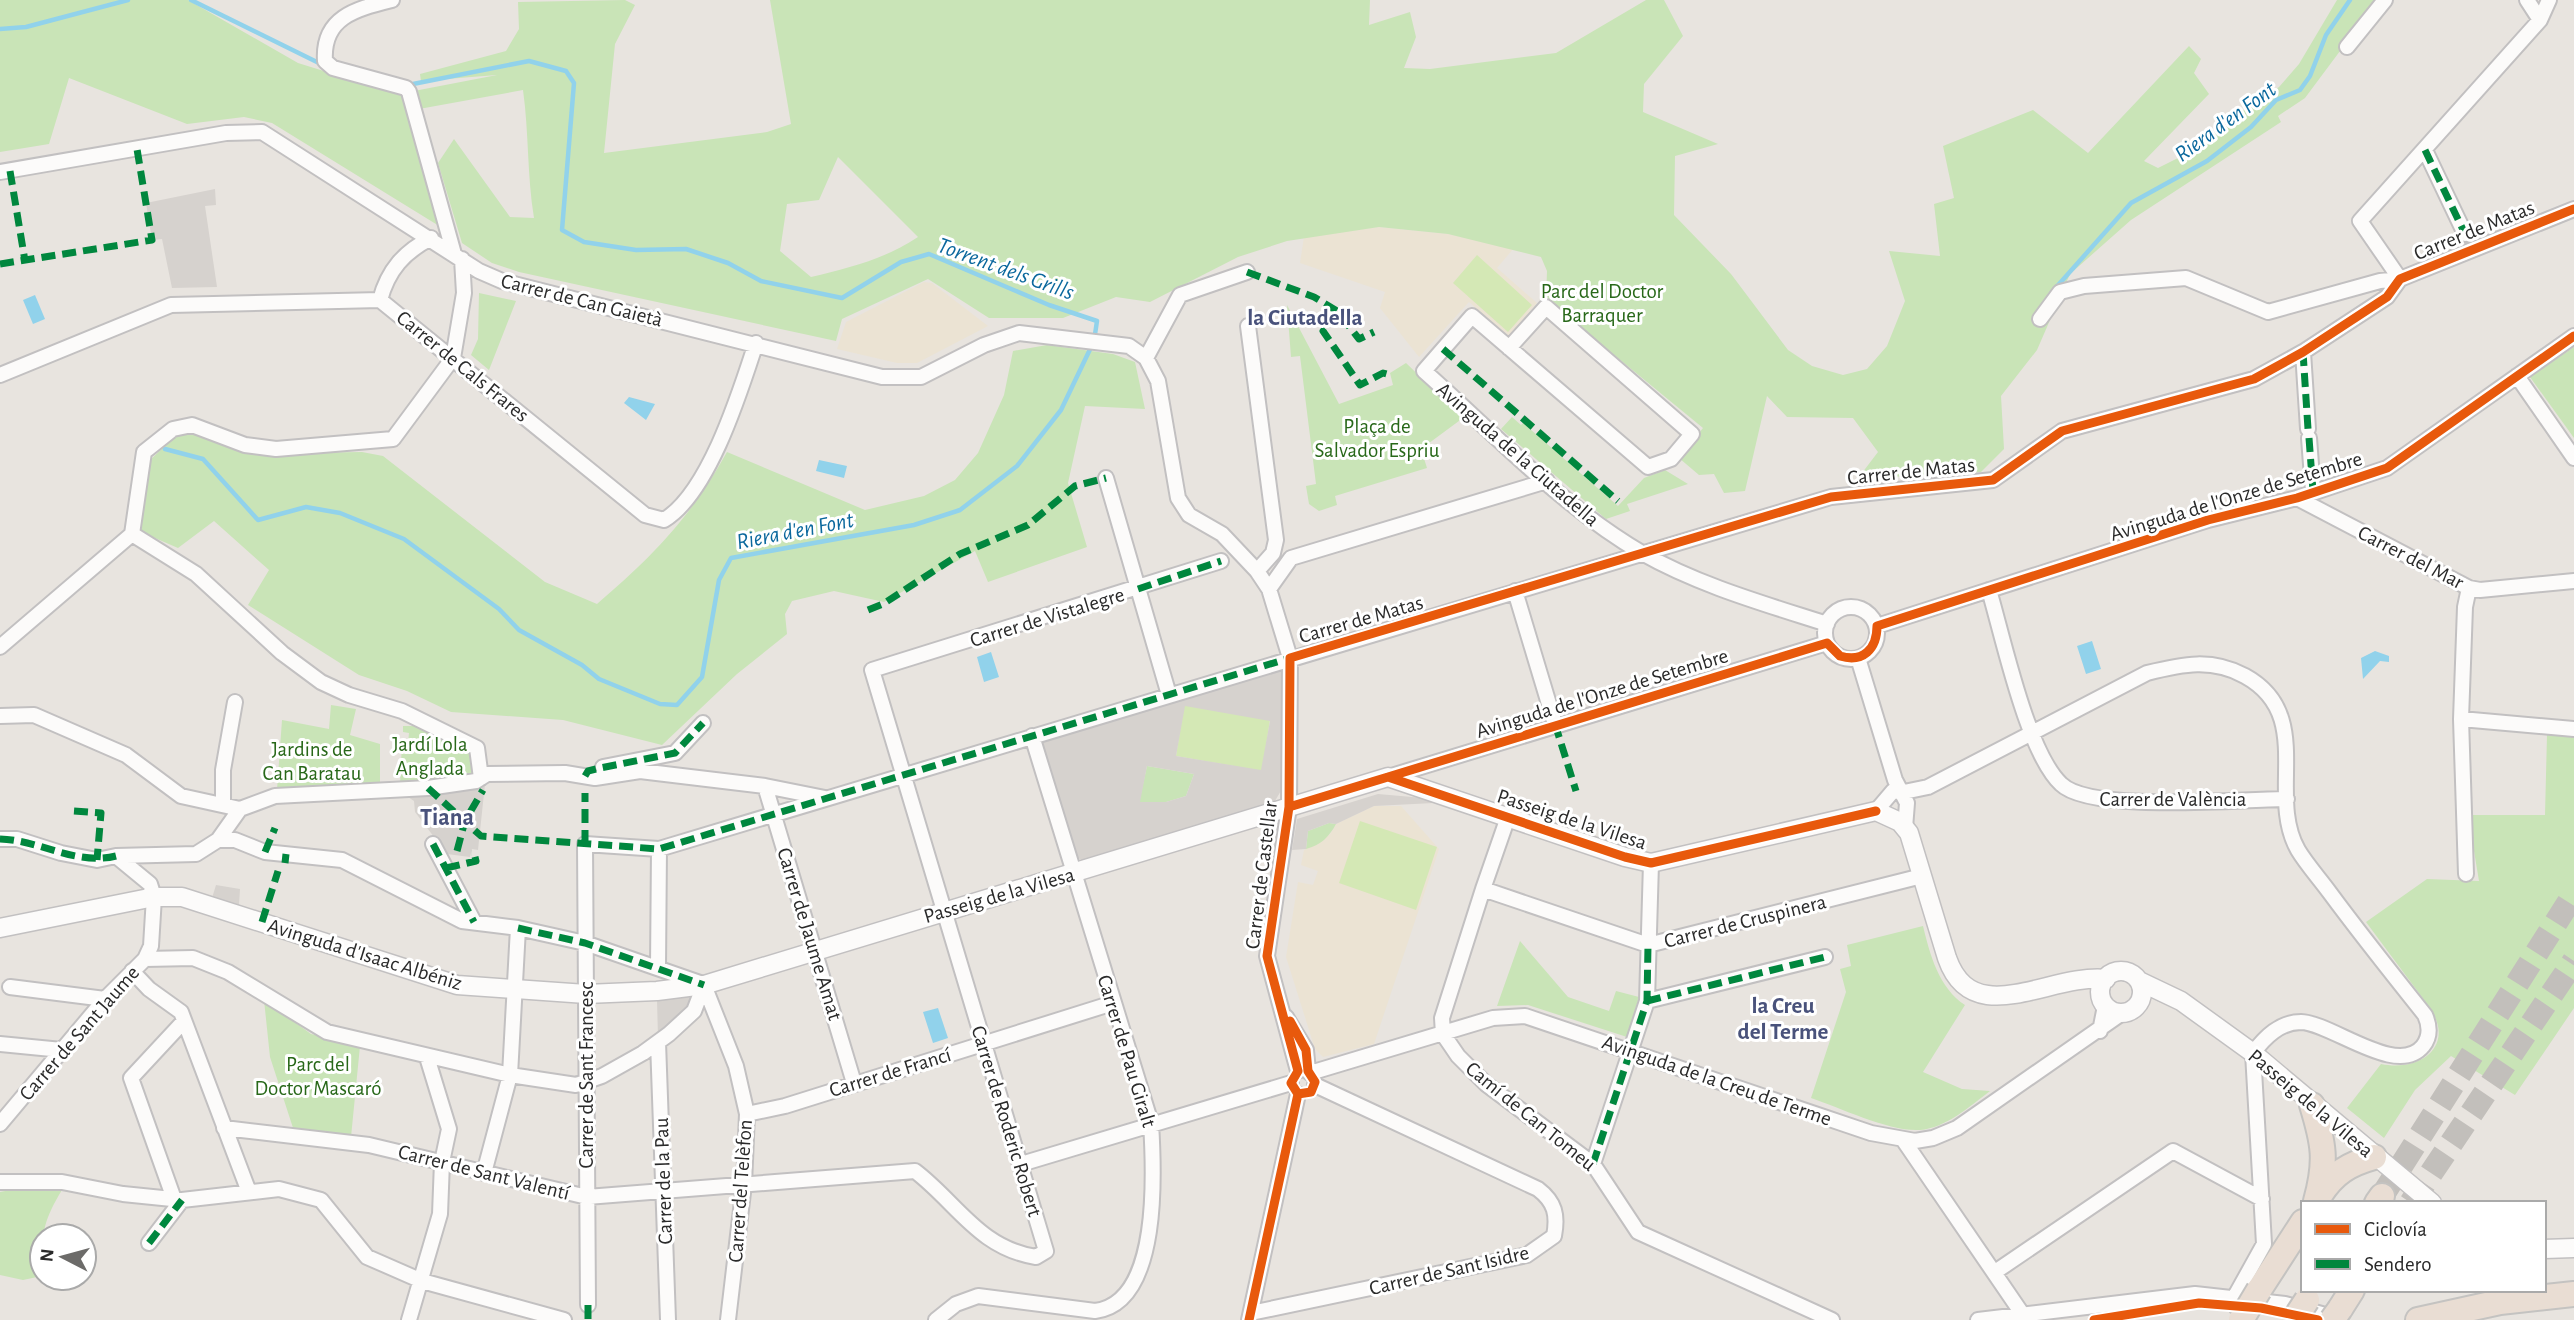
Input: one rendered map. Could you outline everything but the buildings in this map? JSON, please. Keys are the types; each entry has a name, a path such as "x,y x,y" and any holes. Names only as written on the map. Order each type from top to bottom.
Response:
{"highway":[{"path":"2312,1105 2324,1144 2325,1159 2313,1201"},
{"path":"2316,1201 2328,1183 2347,1166 2374,1157"},
{"path":"2238,1309 2259,1290 2301,1224"},
{"path":"2418,1320 2500,1303 2574,1294"}],"street":[{"path":"0,647 132,534 144,452 173,429 192,425 245,445 276,449 393,439 453,358 464,293 458,256 409,93 406,88 333,68 324,61 324,45 328,32 335,24 358,10 392,0"},
{"path":"2347,47 2385,0"},
{"path":"2527,0 2540,20"},
{"path":"2040,318 2060,292 2084,286 2186,278 2268,312 2381,281 2400,279 2360,222 2540,20 2549,0"},
{"name":"Carrer de Can Gaietà","path":"0,173 226,133 262,132 502,281 756,343 882,377 921,377 993,341 1019,333 1129,346 1146,358"},
{"path":"2425,150 2465,234"},
{"name":"Carrer de Matas","path":"584,845 659,849 1831,497 1993,480 2062,431 2254,379 2303,352 2387,297 2400,279 2574,209"},
{"path":"380,300 395,266 410,249 431,238"},
{"path":"1146,358 1180,295 1247,272"},
{"name":"Carrer de Cals Frares","path":"0,375 171,305 380,300 645,515 664,520 676,513 713,455 736,404 756,343"},
{"path":"1546,307 1692,434 1671,459 1648,467 1508,348 1546,307"},
{"name":"Avinguda de la Ciutadella","path":"1508,348 1472,316 1424,371 1595,523 1641,552 1672,569 1827,624"},
{"path":"1248,326 1275,547 1286,565"},
{"name":"Avinguda de l'Onze de Setembre","path":"1877,626 2208,520 2297,498 2387,468 2574,336"},
{"path":"2303,352 2313,491"},
{"name":"Carrer de Castellar","path":"1146,358 1155,370 1162,394 1178,499 1189,515 1222,534 1257,571 1269,589 1290,658 1289,807 1268,948 1268,964 1304,1080 1250,1316"},
{"path":"2517,376 2574,458"},
{"path":"1105,478 1169,695"},
{"path":"1275,547 1257,571 1268,574 1286,565 1547,481"},
{"name":"Carrer del Mar","path":"2297,498 2469,588 2480,590 2574,582"},
{"path":"132,534 196,574 282,653 321,681 349,695 402,711 477,748 481,778"},
{"name":"Carrer de Vistalegre","path":"872,670 1221,561"},
{"path":"1269,589 1286,565"},
{"path":"2466,874 2462,719 2469,588"},
{"name":"Carrer de València","path":"1989,590 2031,733 2059,783 2086,798 2107,801 2287,799"},
{"path":"1515,591 1555,724"},
{"path":"1852,606 1863,609 1877,626 1877,640 1870,652 1858,658 1840,656 1827,643 1827,624 1832,614 1852,606"},
{"name":"Avinguda de l'Onze de Setembre","path":"1388,777 1827,643"},
{"path":"1858,658 1897,788 1907,810 1905,828"},
{"path":"1897,788 1928,787 2147,673 2200,663 2228,667 2259,684 2277,706 2286,730 2289,822 2298,850 2427,1021 2428,1033 2424,1044 2410,1055 2398,1056 2302,1022 2277,1028 2253,1053 2264,1244 2238,1309"},
{"name":"Carrer de Roderic Robert","path":"744,1184 915,1171 937,1188 970,1226 1012,1251 1036,1257 1046,1251 872,670"},
{"path":"223,805 223,771 234,702"},
{"path":"0,716 34,715 55,723 126,755 181,796 240,809 275,796 464,783 486,774 552,773 595,778 640,771 765,786 827,799"},
{"path":"2462,719 2574,729"},
{"path":"585,776 588,771 675,753 703,723"},
{"name":"Carrer de Pau Giralt","path":"936,1320 956,1304 978,1296 1095,1311 1119,1302 1140,1265 1151,1220 1154,1170 1151,1123 1032,736"},
{"name":"Passeig de la Vilesa","path":"704,985 1388,777 1625,857 1651,863 1882,813"},
{"name":"Carrer de Jaume Amat","path":"765,786 817,951 854,1083"},
{"path":"1897,788 1882,813 1909,833 1952,974 1963,986 1974,993 1995,996 2072,980 2114,999 2188,1007"},
{"path":"0,839 17,839 61,853 97,860 116,856 196,854 218,840 240,809"},
{"path":"1443,1034 1442,1018 1508,817"},
{"path":"145,959 193,958 228,972 327,1032 556,1084 587,1083 658,1042 694,1011 704,985 585,943 518,928 462,920 342,860 265,852 235,840 218,840"},
{"path":"433,844 474,922"},
{"name":"Carrer de Sant Francesc","path":"584,845 588,1305"},
{"path":"658,967 659,849"},
{"path":"116,856 142,875 150,884 154,897"},
{"path":"1593,1164 1647,1001 1651,863"},
{"name":"Carrer de Cruspinera","path":"1483,889 1648,945 1922,876"},
{"name":"Avinguda d'Isaac Albéniz","path":"0,928 154,897 182,897 457,985 586,994 657,992 704,985"},
{"name":"Carrer de Sant Jaume","path":"0,1124 105,999 145,959 151,946 154,897"},
{"path":"484,1172 510,1075 518,928"},
{"path":"1647,1001 1825,957"},
{"path":"132,971 149,989 181,1012 249,1192"},
{"path":"2123,971 2139,981 2142,994 2114,999 2123,971"},
{"name":"Passeig de la Vilesa","path":"2139,981 2188,1007 2253,1053 2429,1201"},
{"name":"Carrer del Telèfon","path":"704,985 736,1066 747,1114 744,1184 728,1320"},
{"path":"10,986 105,999"},
{"name":"Avinguda de la Creu de Terme","path":"1021,1164 1151,1123 1304,1080 1443,1034 1513,1015 1632,1051 1904,1141 1933,1138 1970,1121 2100,1031 2114,999"},
{"name":"Carrer de Francí","path":"747,1114 785,1105 1113,1003"},
{"path":"178,1199 131,1078 184,1021"},
{"name":"Camí de Can Tomeu","path":"1443,1034 1458,1056 1486,1084 1593,1164 1638,1232 1832,1320"},
{"name":"Carrer de la Pau","path":"658,1042 667,1320"},
{"path":"0,1045 62,1050"},
{"path":"408,1320 422,1282 440,1214 442,1161 449,1129 427,1056"},
{"name":"Carrer de Sant Isidre","path":"1250,1316 1527,1255 1554,1236 1558,1220 1551,1199 1538,1189 1304,1080"},
{"name":"Carrer de Sant Valentí","path":"224,1128 369,1145 587,1197 744,1184"},
{"path":"1904,1141 2023,1315"},
{"path":"1995,1272 2173,1152 2262,1199"},
{"path":"0,1182 62,1182 178,1199 279,1189 321,1200 367,1257 422,1282 564,1320"},
{"path":"149,1243 178,1199"},
{"path":"2546,1249 2574,1248"},
{"path":"1978,1320 2195,1294 2238,1309 2286,1304 2342,1310"}],"shaded area":[{"path":"215,189 216,205 205,206 217,287 172,288 162,239 152,240 146,203"},
{"path":"1379,227 1448,234 1514,248 1497,268 1537,303 1509,336 1469,302 1419,357 1380,308 1385,292 1300,263 1304,237"},
{"path":"924,282 932,283 988,326 917,363 897,363 837,349 846,322"},
{"path":"1271,668 1280,670 1285,676 1282,789 1272,806 1085,862 1073,855 1042,747 1043,740","holes":["1185,706 1270,721 1261,770 1176,756","1147,766 1194,774 1186,796 1166,802 1140,802"]},
{"path":"485,784 478,850 472,849 470,857 447,854 415,812 414,801 402,793"},
{"path":"1378,794 1435,799 1434,803 1374,806 1336,824 1329,823 1308,831 1306,849 1292,850 1297,819"},
{"path":"1374,806 1401,806 1439,849 1374,1044 1323,1057 1315,1049 1286,957 1298,882 1313,885 1318,871 1301,865 1304,850 1330,834 1336,824"},
{"path":"216,885 240,889 239,905 212,898"},
{"path":"697,996 697,1000 658,1037 657,1000"}],"green space":[{"path":"0,0 188,0 298,63 385,90 404,93 444,229 272,123 244,117 187,124 69,78 49,144 0,152"},
{"name":"Parc del Doctor Barraquer","path":"625,0 635,5 615,44 604,153 767,132 791,124 770,0 1370,0 1369,25 1410,12 1416,37 1404,68 1430,69 1556,53 1646,0 1664,0 1683,36 1644,84 1643,112 1718,144 1675,156 1674,215 1731,274 1788,350 1812,366 1843,375 1867,369 1887,346 1905,301 1889,251 1940,256 1934,204 1954,198 1943,146 2033,110 2088,153 2189,46 2201,59 2194,73 2209,94 2144,161 2158,168 2194,150 2227,121 2279,87 2299,64 2337,0 2378,0 2305,98 2278,116 2281,122 2131,220 2070,274 2037,350 2001,396 2004,449 1981,472 1892,477 1862,473 1878,452 1853,418 1787,417 1767,396 1745,491 1724,493 1714,474 1699,475 1679,458 1703,428 1546,299 1547,271 1541,257 1448,234 1379,227 1287,241 1238,257 1150,302 1116,297 1063,318 989,318 928,279 842,319 836,341 519,272 492,263 462,243 438,163 454,139 510,217 534,218 523,90 419,109 414,91 497,75 421,81 420,74 506,51 519,29 518,2","holes":["838,157 918,237 880,257 811,277 780,251 787,204 819,200"]},
{"path":"1477,255 1532,305 1508,332 1453,283"},
{"path":"479,293 516,301 489,370 471,355 478,339"},
{"name":"Plaça de Salvador Espriu","path":"1287,305 1339,404 1393,385 1390,373 1406,363 1463,418 1421,449 1427,468 1335,496 1337,505 1319,511 1309,504 1306,486 1316,484 1300,356 1291,357"},
{"path":"1047,345 1113,354 1135,362 1145,409 1085,406 1068,483 1087,547 988,582 975,551 884,602 834,591 792,601 785,614 787,634 737,674 662,745 563,720 451,712 407,691 359,675 248,605 269,570 214,521 178,548 141,532 147,463 172,439 189,431 223,442 245,454 362,452 383,456 545,582 597,604 670,534 699,497 727,452 865,510 924,496 955,480 978,453 1004,395 1013,351"},
{"path":"2574,347 2574,438 2530,377"},
{"path":"1512,417 1521,425 1523,423 1618,506 1644,478 1665,470 1688,484 1627,504 1630,511 1606,519 1501,429"},
{"name":"Jardins de Can Baratau","path":"331,705 356,709 350,735 380,744 380,787 277,790 282,720 329,729"},
{"path":"1184,705 1270,720 1262,771 1176,756"},
{"name":"Jardí Lola Anglada","path":"415,720 473,749 477,775 400,785 402,743 408,743 409,733 403,732 403,726 413,726"},
{"path":"2547,735 2574,737 2574,1008 2515,1095 2451,1056 2415,1090 2384,1138 2347,1108 2381,1064 2408,1064 2420,1060 2430,1054 2439,1034 2430,1008 2366,922 2427,879 2479,881 2468,815 2545,815"},
{"path":"1147,766 1194,774 1186,796 1166,802 1139,802"},
{"path":"1360,821 1437,847 1416,910 1339,883"},
{"path":"1329,823 1336,824 1327,837 1306,849 1308,831"},
{"path":"1923,926 1942,980 1948,990 1965,1005 1923,1072 1962,1089 1990,1091 1948,1121 1920,1130 1880,1123 1811,1098 1846,992 1840,969 1851,966 1847,945"},
{"path":"1520,941 1568,997 1609,1011 1616,991 1639,997 1627,1037 1528,1005 1497,1006"},
{"name":"Parc del Doctor Mascaró","path":"264,1000 311,1034 360,1046 351,1137 294,1131 270,1057"},
{"path":"37,1185 62,1190 46,1222 28,1222 28,1279 0,1275 0,1192"}],"water":[{"path":"35,295 45,319 33,324 23,300"},
{"path":"629,397 655,404 646,420 624,403"},
{"path":"819,460 847,466 844,478 816,471"},
{"path":"2092,641 2101,669 2086,674 2077,646"},
{"path":"2375,651 2389,656 2389,662 2380,661 2363,679 2361,658"},
{"path":"991,652 999,677 984,682 977,657"},
{"path":"938,1008 948,1038 933,1043 923,1012"}],"waterway":[{"name":"Torrent dels Grills","path":"0,29 26,27 128,0"},
{"name":"Torrent dels Grills","path":"191,0 323,65"},
{"name":"Riera d'en Font","path":"2052,292 2131,203 2207,161 2251,127 2276,100 2300,90 2310,76 2326,35 2350,0"},
{"name":"Riera d'en Font","path":"165,449 203,459 258,520 306,507 340,513 404,539 499,609 519,630 582,665 599,679 660,704 677,705 702,677 719,580 731,558 914,525 960,510 1017,466 1061,410 1094,341 1097,321 1049,305 929,254 901,262 842,298 761,281 728,263 686,249 636,250 584,242 562,230 574,83 566,71 529,61 408,85"}],"tunnel":[{"path":"2382,1196 2574,894"},
{"path":"2412,1201 2574,961"}],"marked path":[{"path":"0,264 152,240 137,149"},
{"path":"2425,150 2465,234"},
{"path":"10,171 25,261"},
{"path":"1247,272 1314,297 1337,311 1359,339 1374,332"},
{"path":"1341,315 1323,331 1360,385 1383,373 1390,375"},
{"path":"1443,349 1618,501"},
{"path":"2303,352 2308,429"},
{"path":"2309,438 2313,491"},
{"path":"868,610 883,604 960,554 1028,525 1075,486 1106,478"},
{"path":"1138,589 1221,561"},
{"path":"428,788 481,836 659,849 1290,658"},
{"path":"585,776 588,771 675,753 703,723"},
{"path":"1555,724 1576,791"},
{"path":"457,851 465,821 483,790"},
{"path":"585,793 585,844"},
{"path":"74,811 101,813 97,860"},
{"path":"265,852 275,828"},
{"path":"0,839 29,843 87,858 116,856"},
{"path":"433,844 474,922"},
{"path":"446,868 476,861 474,853 471,853"},
{"path":"285,863 286,854"},
{"path":"262,922 278,871"},
{"path":"518,928 585,943 704,985"},
{"path":"1593,1164 1647,1001 1648,945"},
{"path":"1647,1001 1825,957"},
{"path":"149,1243 182,1200"},
{"path":"588,1305 588,1320"}],"cycle path":[{"path":"1298,1094 1291,1083 1298,1071 1267,956 1289,807 1290,658 1831,497 1993,480 2062,431 2254,379 2303,352 2387,297 2400,279 2574,209"},
{"path":"1388,777 1827,643 1840,656 1862,656 1871,647 1877,626 2208,520 2297,498 2387,468 2574,336"},
{"path":"1289,807 1388,777 1625,857 1651,863 1876,811"},
{"path":"1290,1021 1306,1050 1308,1071 1315,1082 1311,1092 1298,1094"},
{"path":"1249,1320 1298,1094"},
{"path":"2094,1320 2199,1303 2261,1308 2318,1320"}],"district":[{"name":"la Ciutadella","path":"1305,317"},
{"name":"Tiana","path":"447,817"},
{"name":"la Creu del Terme","path":"1783,1018"}]}
